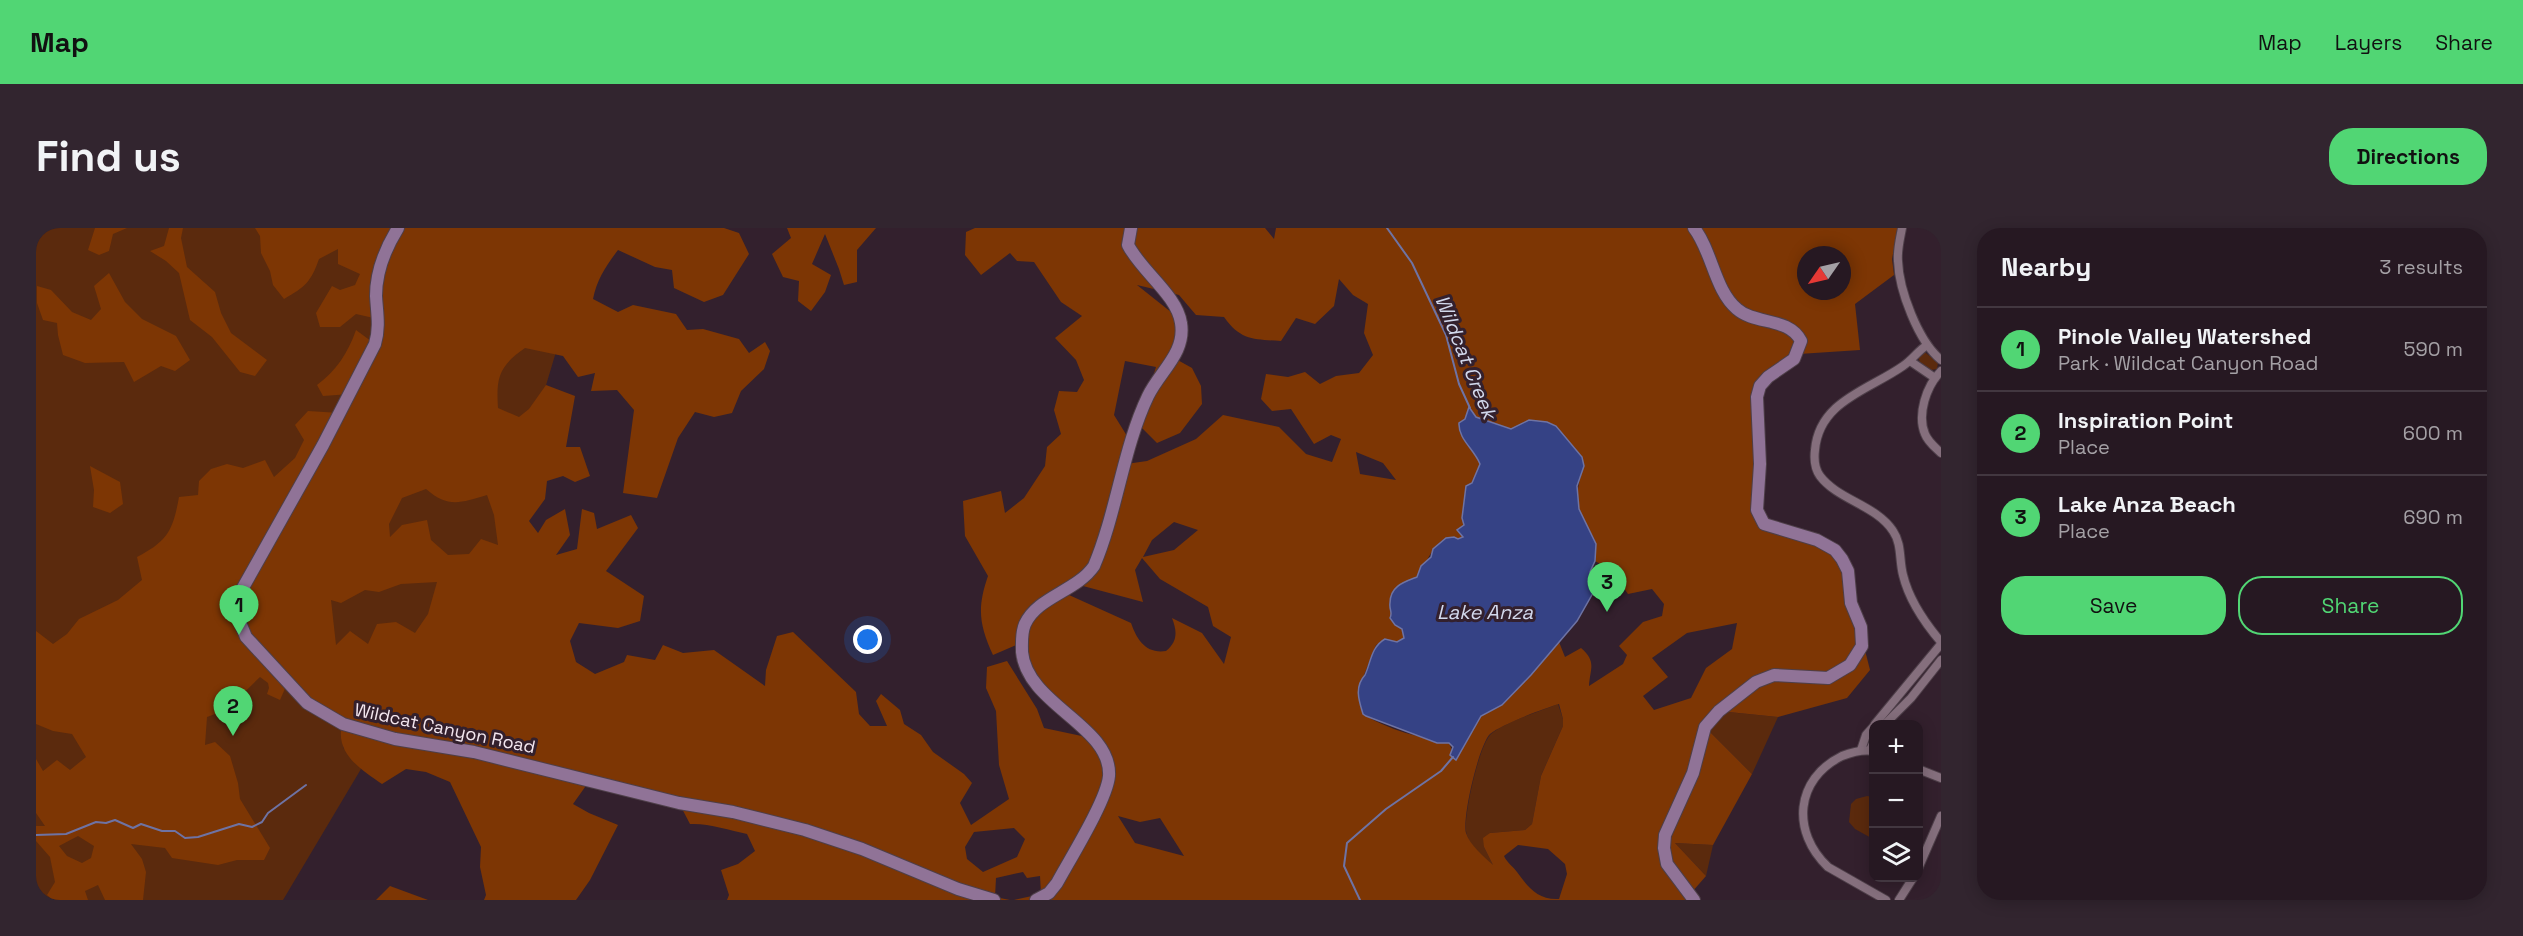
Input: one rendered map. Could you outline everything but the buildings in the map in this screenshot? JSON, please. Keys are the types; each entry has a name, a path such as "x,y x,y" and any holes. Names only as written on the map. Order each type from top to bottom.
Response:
{"street":[{"name":"Wildcat Canyon Road","path":"398,228 382,258 378,279 379,330 375,344 327,437 240,593 237,615 240,626 254,648 307,703 343,724 395,739 474,752 679,803 804,830 862,849 958,889 994,900"},
{"path":"1036,900 1048,893 1057,883 1104,794 1109,773 1102,749 1034,681 1023,657 1023,627 1034,612 1080,582 1094,566 1142,412 1156,382 1180,346 1182,333 1177,310 1141,267 1128,245 1131,228"},
{"path":"1694,228 1706,246 1724,293 1735,308 1749,316 1794,331 1802,341 1794,359 1768,377 1760,387 1757,397 1760,464 1757,510 1764,524 1817,540 1835,550 1842,558 1848,571 1851,603 1861,627 1862,646 1850,665 1828,678 1774,675 1756,682 1719,711 1705,727 1693,773 1665,835 1664,848 1667,864 1694,900"},
{"path":"1902,228 1897,260 1901,281 1916,323 1927,345 1941,360"},
{"path":"1878,720 1941,643 1922,618 1909,593 1903,573 1899,543 1893,530 1881,518 1831,486 1819,475 1814,459 1815,440 1828,414 1859,391 1910,361 1927,345"},
{"path":"1910,361 1938,374 1926,398 1923,424 1929,442 1941,453"},
{"path":"1889,720 1911,698 1941,660"},
{"path":"1869,731 1866,735 1869,745"},
{"path":"1869,748 1835,760 1817,776 1805,798 1802,819 1806,838 1820,860 1828,867 1886,900"},
{"path":"1923,770 1941,778"},
{"path":"1923,857 1941,816"},
{"path":"1899,900 1910,882"}],"shaded area":[{"path":"36,228 593,228 498,546 343,747 361,769 283,900 36,900"},
{"path":"95,228 127,228 113,234 109,251 99,255 88,250"},
{"path":"169,228 183,228 181,238 187,267 215,292 221,313 231,333 267,360 255,376 240,372 212,337 190,320 179,273 150,251 164,246"},
{"path":"255,228 724,228 739,233 749,254 723,295 704,302 674,288 672,270 655,267 618,250 602,273 597,285 593,299 618,312 633,305 676,314 687,330 703,329 739,339 749,353 765,342 770,351 764,369 741,391 732,413 714,417 695,412 678,438 657,498 623,493 634,410 617,390 591,391 595,373 578,377 563,356 525,348 516,354 501,373 498,408 519,417 529,409 546,385 575,396 566,447 580,447 590,476 575,482 563,476 547,481 545,499 529,521 538,533 546,520 565,509 570,535 556,555 577,549 582,509 594,513 597,529 631,515 638,528 606,571 644,596 640,621 618,628 579,623 570,641 576,662 595,674 624,662 627,655 655,660 663,645 683,653 714,650 765,686 766,670 777,636 793,632 856,692 859,714 870,726 887,726 876,701 881,694 900,710 904,724 921,735 933,752 964,774 972,783 960,803 971,825 1009,799 999,765 996,711 986,688 987,667 1007,661 1037,709 1044,728 1091,738 1044,693 1021,643 993,655 981,616 982,597 988,576 965,536 963,501 1001,491 1005,513 1024,498 1045,466 1047,447 1061,434 1054,410 1059,391 1077,392 1084,380 1076,360 1055,338 1082,316 1061,302 1034,262 1017,261 1010,253 981,275 965,255 966,232 975,228 1265,228 1274,239 1276,228 1898,228 1892,259 1894,275 1855,304 1860,350 1799,354 1761,388 1759,516 1817,540 1842,559 1870,670 1847,698 1778,717 1719,711 1705,727 1752,774 1713,845 1675,843 1706,876 1685,900 1014,900 1041,894 1040,876 1027,878 1023,872 996,878 995,897 1010,900 727,900 729,895 721,870 738,864 755,851 747,834 690,824 679,803 590,780 573,804 618,825 590,880 576,900 484,900 486,895 480,867 481,847 450,782 426,772 406,769 382,784 358,766 346,752 342,744 342,724 287,684 280,700 267,694 268,683 260,677 226,710 207,717 205,745 215,742 230,756 240,799 270,848 264,860 237,860 218,865 172,858 165,848 131,844 142,859 146,872 143,900 105,900 98,885 85,891 88,900 53,900 47,895 55,882 50,857 36,841 36,826 45,826 36,813 36,759 43,771 57,760 70,770 86,757 72,734 53,731 36,724 36,631 53,644 67,634 79,619 118,600 142,580 137,557 162,540 171,526 179,497 198,495 199,481 211,469 227,464 243,468 265,460 274,477 295,458 304,440 295,425 308,411 340,413 350,394 323,396 317,385 341,361 356,330 375,344 378,319 356,314 340,327 320,327 316,313 332,286 340,290 355,285 360,274 338,264 338,249 319,259 306,283 284,299 273,285 270,271 261,253 260,236","holes":["1339,279 1353,295 1368,304 1364,333 1373,355 1359,373 1336,376 1320,384 1305,372 1288,377 1266,374 1261,399 1272,411 1291,409 1314,444 1331,435 1341,439 1332,462 1306,454 1279,427 1223,415 1196,439 1147,461 1126,464 1132,444 1114,415 1125,361 1156,367 1138,424 1157,443 1180,433 1202,404 1201,386 1192,368 1174,358 1181,320 1137,285 1179,295 1196,315 1224,317 1236,331 1256,339 1281,341 1296,318 1315,324 1334,306","1469,408 1476,417 1511,429 1529,420 1556,426 1584,466 1578,487 1578,501 1581,515 1594,539 1595,561 1611,570 1628,594 1652,589 1664,604 1662,616 1643,622 1619,646 1627,655 1623,664 1589,686 1591,665 1589,657 1581,648 1565,657 1559,642 1502,705 1481,716 1456,760 1449,743 1405,733 1363,714 1358,690 1376,645 1385,640 1397,642 1404,638 1402,629 1395,625 1393,615 1391,600 1395,589 1417,577 1441,541 1454,537 1463,538 1461,529 1464,525 1466,486 1472,483 1480,464 1466,423","1356,452 1383,463 1396,480 1360,474","426,489 441,499 455,502 487,495 494,515 498,545 481,539 469,554 448,555 431,540 427,520 402,525 390,537 389,524 402,498","1174,522 1198,530 1174,550 1143,557 1152,540","1142,558 1160,579 1208,607 1213,626 1231,637 1224,664 1202,633 1172,618 1175,627 1173,643 1166,651 1153,650 1139,640 1131,623 1069,595 1083,586 1143,602 1135,570","437,582 428,614 415,633 396,622 377,624 368,644 350,631 336,645 331,600 341,603 365,590 379,592 401,584","1737,623 1732,649 1706,668 1691,698 1654,710 1643,696 1668,677 1652,658 1687,633","1559,704 1563,726 1541,776 1532,824 1525,830 1490,833 1483,838 1484,847 1493,865 1474,846 1466,833 1465,825 1469,798 1481,752 1490,734 1503,726","1118,816 1140,822 1160,818 1184,856 1135,843","1014,828 1025,839 1017,857 983,872 967,859 965,847 974,832","78,836 94,846 91,858 82,863 67,856 59,846","1518,845 1548,849 1565,864 1567,874 1559,899 1551,899 1534,892 1504,856"]},
{"path":"787,228 876,228 857,250 857,282 844,285 825,234 812,264 831,275 825,292 811,311 798,301 799,281 783,277 772,254 791,238"},
{"path":"109,273 125,302 142,319 176,336 190,360 175,371 161,366 134,382 124,362 85,363 63,355 57,323 43,320 37,303 37,286 51,290 72,312 91,320 101,309 94,286"},
{"path":"1923,351 1938,362 1937,369 1931,370 1920,362 1918,357"},
{"path":"90,466 120,482 123,504 110,513 93,507 94,490"},
{"path":"1558,704 1563,726 1541,776 1532,824 1525,830 1490,833 1484,847 1494,867 1473,846 1466,831 1470,796 1482,751 1491,734 1497,730 1513,721"},
{"path":"1719,711 1778,717 1752,774 1705,727"},
{"path":"1869,796 1869,837 1855,829 1849,822 1851,804 1856,799"},
{"path":"1675,843 1713,845 1706,876"},
{"path":"390,886 428,900 376,900"}],"water":[{"name":"Lake Anza","path":"1469,407 1476,417 1511,429 1529,420 1547,422 1556,426 1582,457 1584,466 1577,486 1579,509 1596,544 1595,561 1590,572 1597,586 1577,621 1531,675 1502,705 1481,716 1456,760 1450,755 1453,747 1449,743 1437,743 1363,714 1358,689 1380,642 1385,639 1397,642 1404,638 1402,629 1390,618 1392,592 1417,577 1421,566 1431,557 1433,549 1446,538 1463,537 1457,530 1464,525 1462,518 1466,486 1472,483 1480,464 1459,429 1459,423 1465,419"}],"waterway":[{"name":"Wildcat Creek","path":"1387,228 1412,263 1446,335 1459,384 1470,408"},
{"name":"Wildcat Creek","path":"1360,900 1344,866 1347,843 1386,809 1441,771 1453,757"},
{"path":"36,835 66,834 96,822 106,823 115,820 133,828 141,824 162,831 175,831 185,838 198,837 239,824 252,827 262,822 268,813 306,785"}],"place":[{"name":"Lake Anza Beach","path":"1607,612"},
{"name":"Pinole Valley Watershed","path":"239,635"},
{"name":"Inspiration Point","path":"233,736"}]}
